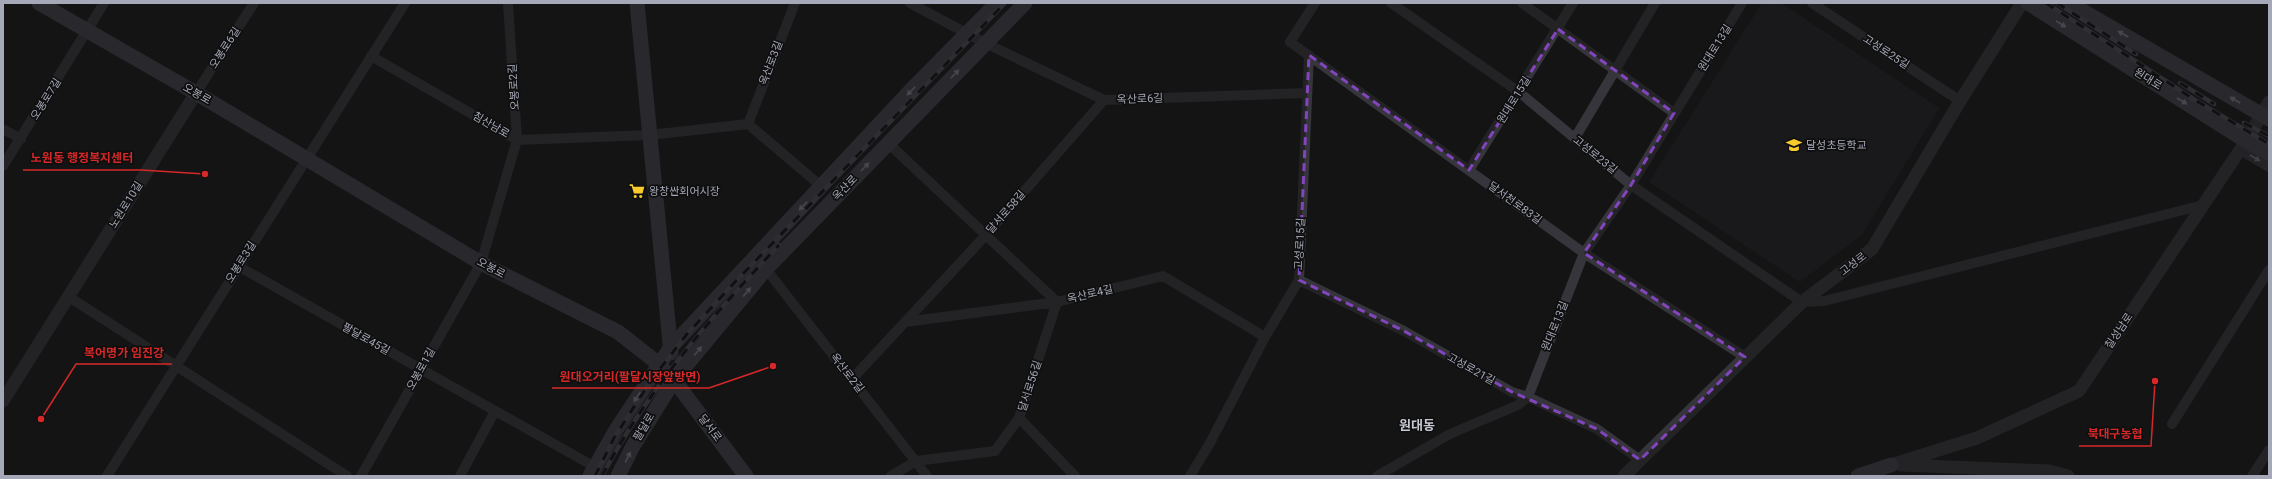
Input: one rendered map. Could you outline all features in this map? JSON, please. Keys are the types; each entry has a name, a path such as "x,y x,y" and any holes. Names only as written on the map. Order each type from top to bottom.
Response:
{"main road":[{"name":"오봉로","path":"40,3 196,93 481,262 618,332 659,365 674,380"},
{"path":"637,3 674,380"},
{"path":"593,472 616,430 671,347 821,186 997,3"},
{"name":"옥산로","path":"674,380 766,269 1025,3"},
{"name":"원대로","path":"2028,3 2243,145 2269,153"},
{"path":"2069,3 2265,117"},
{"name":"팔달로","path":"618,476 633,446 674,380"},
{"name":"달서로","path":"674,380 746,476"},
{"path":"1858,476 1891,465"}],"street":[{"path":"88,31 104,3"},
{"name":"오봉로6길","path":"196,93 254,3"},
{"path":"306,158 405,3"},
{"name":"오봉로2길","path":"481,262 517,140 508,3"},
{"name":"옥산로3길","path":"748,124 795,3"},
{"path":"910,3 985,43"},
{"name":"달서천로83길","path":"1316,3 1290,42 1584,253 1745,356"},
{"name":"고성로23길","path":"1391,3 1519,92 1631,185 1802,302"},
{"path":"1522,3 1674,112"},
{"name":"원대로15길","path":"1469,170 1519,92 1573,3"},
{"path":"1575,138 1655,3"},
{"name":"원대로13길","path":"1528,397 1584,253 1631,185 1674,112 1742,3"},
{"name":"고성로25길","path":"1812,3 1960,101"},
{"name":"고성로","path":"1624,476 1745,356 1802,302 1872,249 1960,101 2022,3"},
{"name":"오봉로7길","path":"3,166 88,31"},
{"name":"옥산로6길","path":"985,43 1104,100 1307,93"},
{"name":"침산남로","path":"371,56 517,140 650,135 748,124"},
{"name":"고성로15길","path":"1190,476 1210,443 1264,337 1299,280 1309,56"},
{"name":"노원로10길","path":"4,398 69,297 196,93"},
{"name":"달서로58길","path":"852,379 986,235 1104,100"},
{"name":"칠성남로","path":"1891,465 1977,438 2079,391 2243,145 2265,117 2269,102"},
{"name":"옥산로","path":"748,124 821,186"},
{"path":"3,129 20,139"},
{"name":"옥산로4길","path":"888,144 1057,302 1164,276 1264,337"},
{"name":"원대로","path":"2243,145 2269,167"},
{"name":"오봉로3길","path":"106,476 306,158"},
{"path":"1802,302 1824,301 2203,205"},
{"name":"오봉로1길","path":"361,476 481,262"},
{"name":"팔달로45길","path":"238,266 495,411 593,472"},
{"name":"옥산로2길","path":"766,269 927,476"},
{"path":"2172,424 2269,270"},
{"name":"고성로21길","path":"1299,280 1404,331 1512,392 1528,397 1597,429 1640,460"},
{"path":"69,297 348,476"},
{"path":"905,322 1057,302"},
{"name":"달서로56길","path":"891,476 916,461 995,451 1019,418 1057,302"},
{"path":"1377,476 1450,434 1518,405 1528,397"},
{"path":"460,476 495,411"},
{"path":"1019,418 1076,476"},
{"path":"2254,474 2269,450"},
{"path":"1891,465 2021,473 2049,471 2068,476"}],"highlighted area":[{"path":"1558,29 1674,113 1631,185 1584,253 1745,357 1640,460 1597,429 1512,392 1404,331 1299,280 1309,55 1469,170"}],"shaded area":[{"name":"달성초등학교","path":"1762,3 1781,3 1939,108 1862,235 1800,282 1649,182"}],"railway":[{"path":"595,476 614,438 652,379 687,334 734,283 1005,3"},
{"path":"2046,3 2195,100 2269,144"},
{"path":"2057,3 2136,54"},
{"path":"2180,83 2214,104"},
{"path":"2244,123 2269,136"},
{"path":"602,476 640,413 683,354 706,326 779,245"}],"place":[{"name":"달성초등학교","path":"1794,145"},
{"name":"노원동 행정복지센터","path":"205,174"},
{"name":"왕창싼회어시장","path":"637,191"},
{"name":"원대오거리(팔달시장앞방면)","path":"773,366"},
{"name":"북대구농협","path":"2155,381"},
{"name":"복어명가 임진강","path":"41,419"}],"district":[{"name":"원대동","path":"1417,425"}]}
